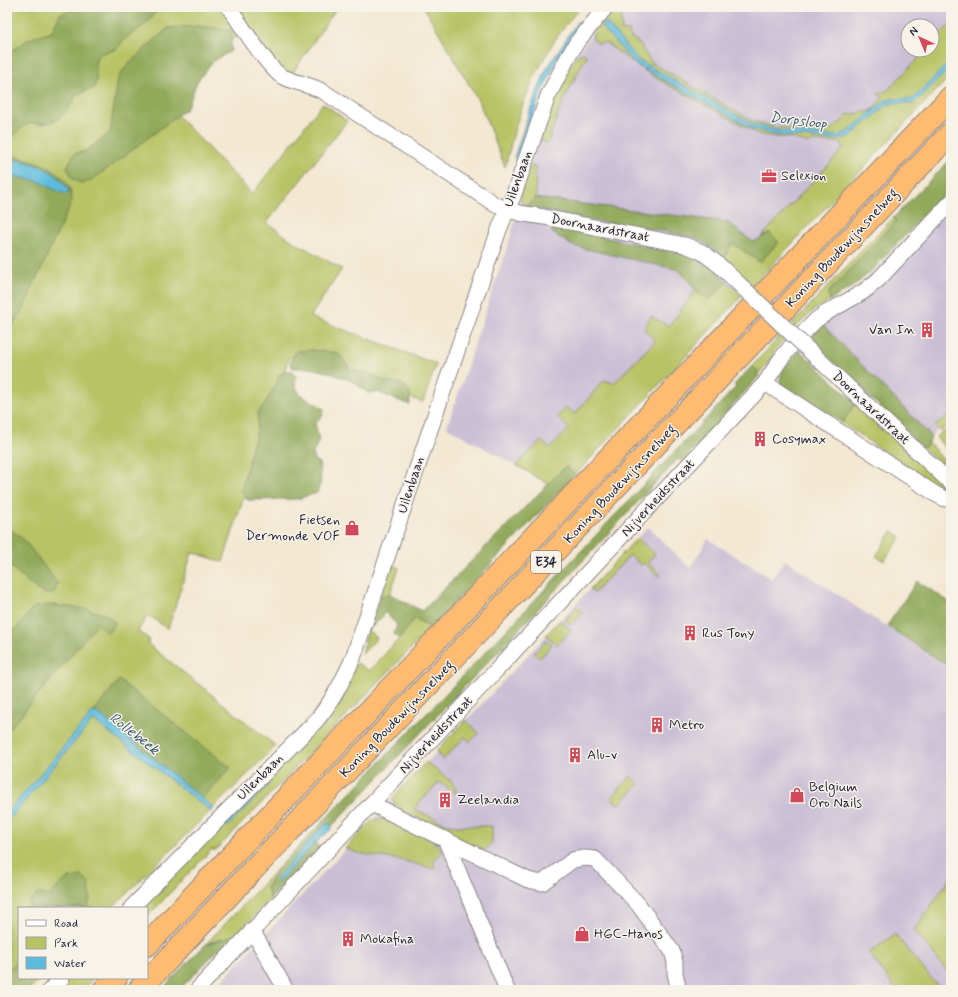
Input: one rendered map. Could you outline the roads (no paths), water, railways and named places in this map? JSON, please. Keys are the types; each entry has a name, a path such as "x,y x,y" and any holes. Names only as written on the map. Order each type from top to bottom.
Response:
{"highway":[{"name":"Koning Boudewijnsnelweg","path":"148,944 510,564 951,97"},
{"name":"Koning Boudewijnsnelweg","path":"139,990 951,133"},
{"path":"104,990 115,979"}],"street":[{"name":"Doornaardstraat","path":"228,7 272,68 282,77 324,92 494,204 519,213 685,245 702,252 719,265 951,483"},
{"name":"Uilenbaan","path":"132,907 316,721 329,706 338,691 353,658 434,415 538,121 556,79 577,42 606,7"},
{"name":"Nijverheidsstraat","path":"197,990 765,383 788,350 816,320 863,292 878,280 951,202"},
{"name":"Doornaardstraat","path":"765,383 937,495 945,499 951,499"},
{"path":"372,804 528,880 542,883 573,860 585,858 594,859 638,904 672,951 675,962 675,973 680,990"},
{"path":"446,841 507,990"},
{"path":"252,930 286,990"},
{"path":"50,990 61,979"}],"water":[{"path":"578,21 582,23 558,58 539,99 517,160 514,157 531,107 546,70"},
{"path":"606,22 638,60 753,124 776,130 836,136 847,132 886,100 913,99 951,60 951,67 912,105 909,103 888,104 849,137 836,140 775,135 753,129 635,64 601,26"},
{"path":"21,160 42,167 56,175 69,190 67,194 38,181 7,175 7,161"},
{"path":"93,712 98,713 214,808 212,812 93,720 7,822 7,813"},
{"path":"265,782 268,783 268,785 228,826 224,826 225,823"},
{"path":"325,824 331,824 332,828 325,835 323,835 276,883 276,879"}],"place":[{"name":"Selexion","path":"769,176"},
{"name":"Van In","path":"927,330"},
{"name":"Cosymax","path":"760,439"},
{"name":"Fietsen Dermonde VOF","path":"352,528"},
{"name":"Rus Tony","path":"690,633"},
{"name":"Metro","path":"657,725"},
{"name":"Alu-v","path":"575,755"},
{"name":"Belgium Oro Nails","path":"797,795"},
{"name":"Zeelandia","path":"445,800"},
{"name":"HGC-Hanos","path":"582,934"},
{"name":"Mokafina","path":"348,939"}],"water label":[{"name":"Dorpsloop","path":"798,121"},
{"name":"Rollebeek","path":"134,734"}]}
